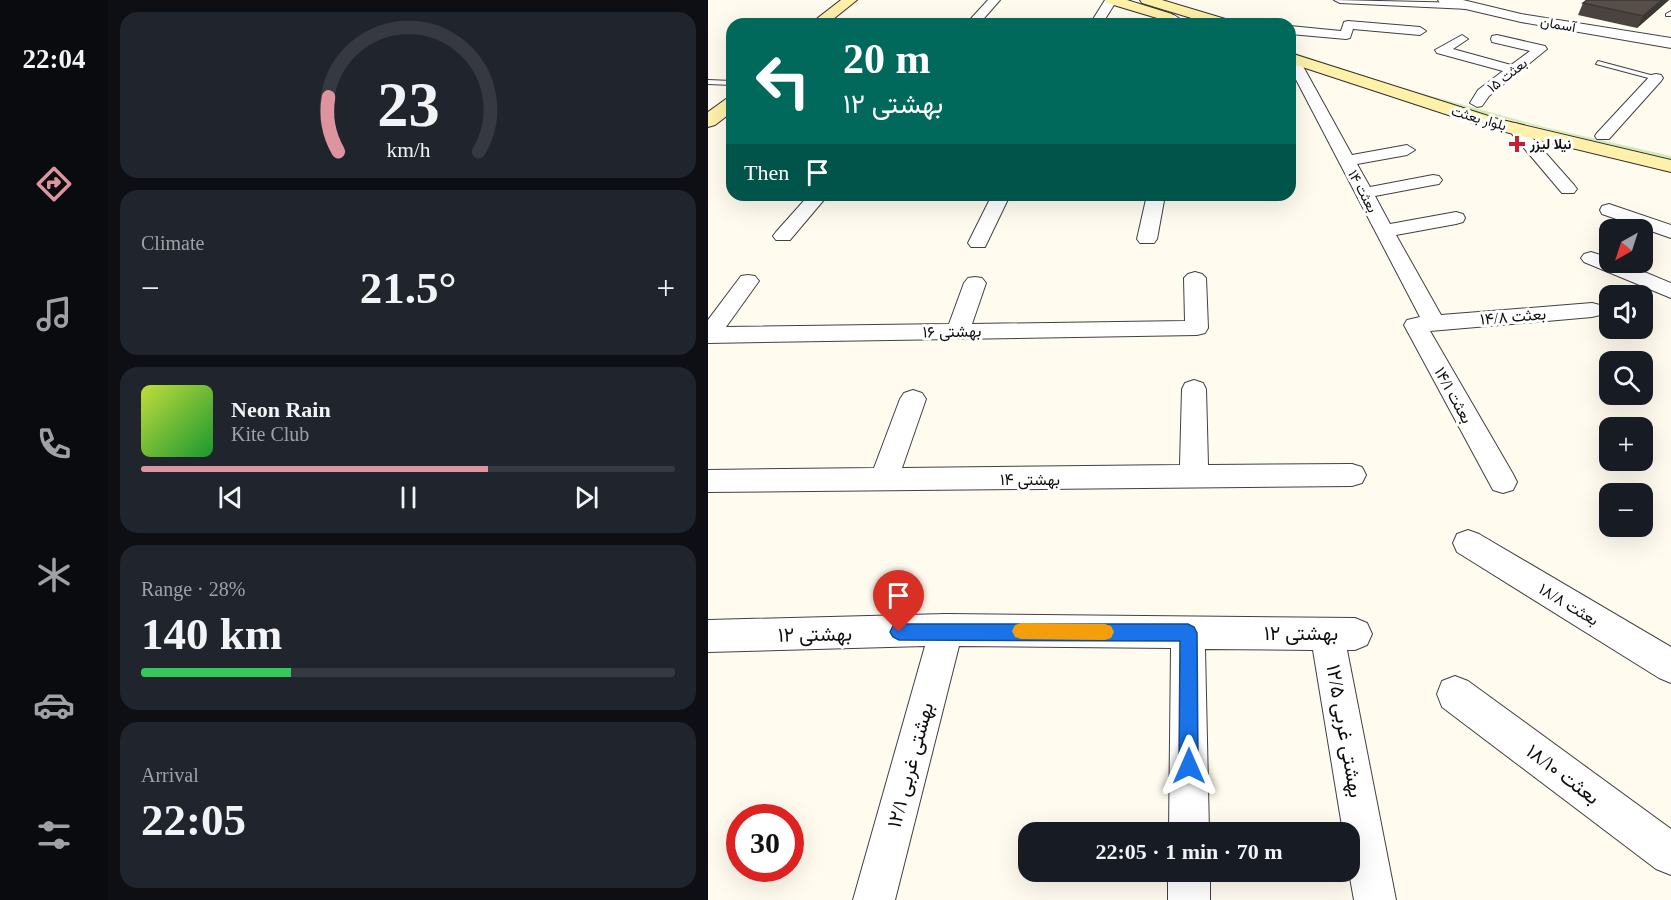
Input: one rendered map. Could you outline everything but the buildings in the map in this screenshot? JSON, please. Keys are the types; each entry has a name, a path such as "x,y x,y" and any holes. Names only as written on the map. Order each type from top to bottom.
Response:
{"main road":[{"path":"1111,0 1164,18"},
{"path":"1147,0 1207,18"},
{"path":"825,18 847,3"},
{"path":"841,18 847,3"},
{"name":"بلوار بعثت","path":"1296,56 1470,109 1671,151"},
{"path":"708,103 726,90"},
{"path":"708,121 726,108"},
{"name":"بلوار بعثت","path":"1470,109 1515,128 1671,166"}],"street":[{"path":"978,18 994,0"},
{"path":"1100,18 1111,0"},
{"path":"1340,0 1469,6"},
{"name":"آسمان","path":"1445,0 1521,18 1671,43"},
{"path":"1296,31 1346,35 1348,25 1420,31"},
{"path":"1462,39 1442,50 1512,69"},
{"name":"بعثت ۱۵","path":"1470,109 1483,93 1540,49 1497,39"},
{"name":"بعثت ۱۴","path":"1296,64 1434,323"},
{"path":"1603,136 1656,78"},
{"path":"1515,128 1568,189"},
{"path":"1347,161 1407,150"},
{"path":"1364,194 1433,180"},
{"path":"783,236 814,201"},
{"path":"978,243 998,201"},
{"path":"1147,239 1155,201"},
{"path":"1609,210 1671,232"},
{"path":"1384,231 1456,218"},
{"path":"1591,258 1671,291"},
{"name":"۱۶ بهشتی","path":"709,335 1197,328 1196,278"},
{"path":"709,335 748,281"},
{"path":"958,331 975,283"},
{"name":"۱۴/۸ بعثت","path":"1434,323 1592,310"},
{"name":"۱۴/۱ بعثت","path":"1434,323 1415,324 1503,482"},
{"path":"1194,389 1194,478"},
{"path":"884,480 913,399"},
{"name":"۱۴ بهشتی","path":"708,481 1352,475"},
{"name":"۱۸/۸ بعثت","path":"1468,543 1671,666"},
{"name":"۱۲ بهشتی","path":"708,636 946,630 1341,634"},
{"name":"۱۲/۱ بهشتی غربی","path":"874,900 946,630"},
{"path":"1188,633 1189,822"},
{"name":"۱۲/۵ بهشتی غربی","path":"1341,634 1375,900"},
{"name":"۱۸/۱۰ بعثت","path":"1455,694 1671,854"},
{"path":"1189,882 1189,900"}],"lane":[{"path":"1598,63 1656,78"},
{"path":"708,82 726,84"}],"green space":[{"path":"1296,53 1391,85 1544,127 1671,156 1671,160 1450,105 1296,57"}],"slow traffic":[{"path":"1021,631 1105,632"}],"place":[{"name":"نیلا لیزر","path":"1517,144"}],"route":[{"path":"899,632 946,630 1188,633 1189,766"}]}
